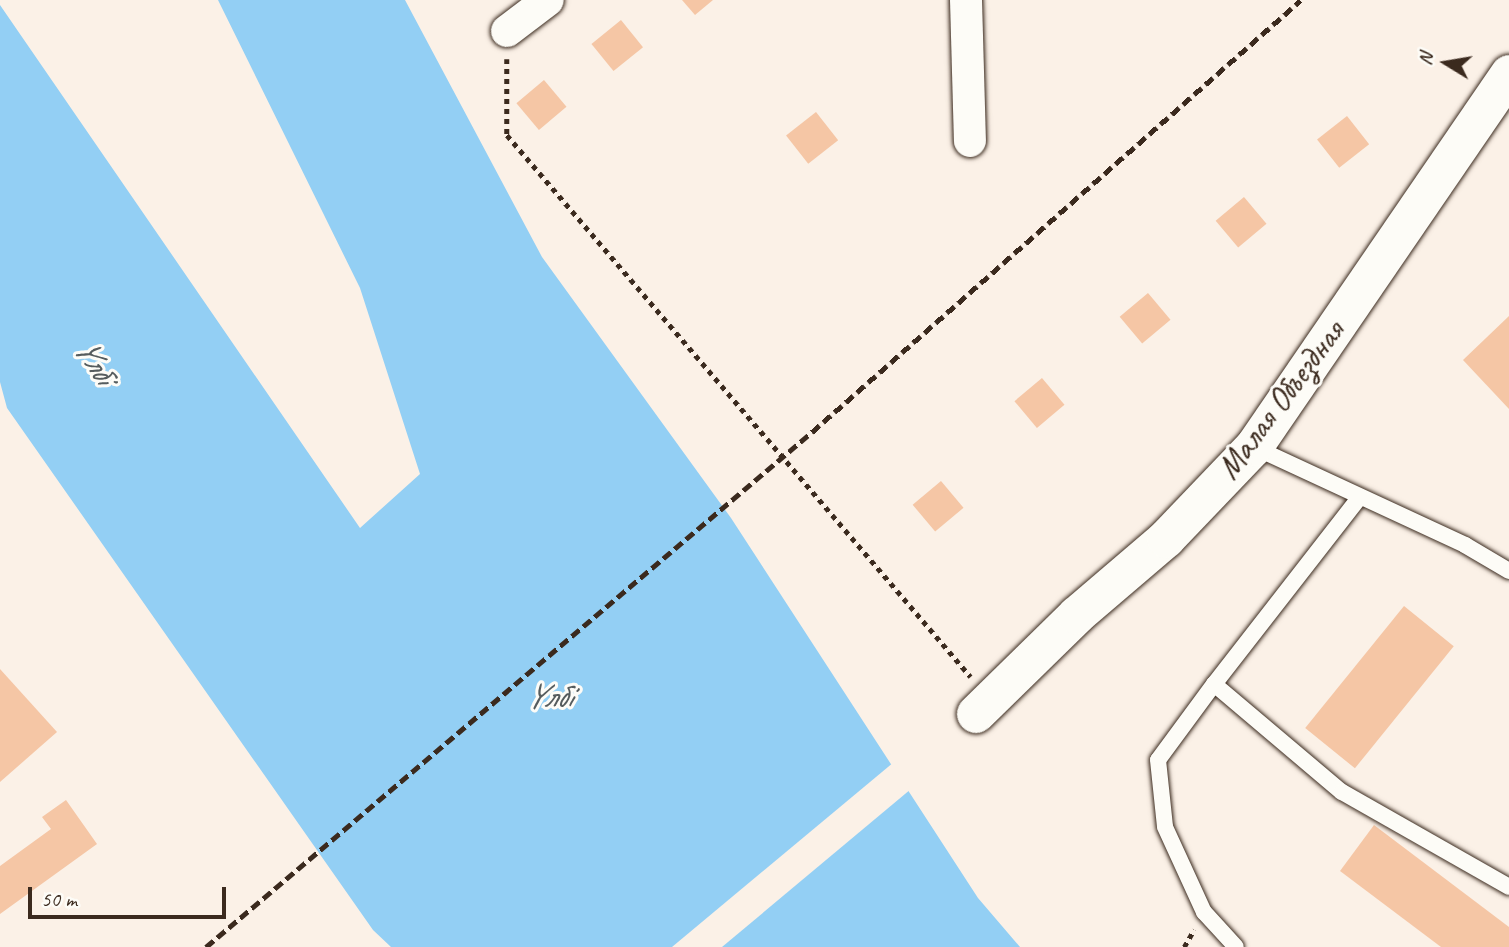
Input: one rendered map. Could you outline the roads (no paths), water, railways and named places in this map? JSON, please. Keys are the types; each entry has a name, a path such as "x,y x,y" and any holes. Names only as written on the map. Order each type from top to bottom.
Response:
{"main road":[{"name":"Малая Объездная","path":"983,707 1077,615 1166,539 1254,447 1509,74"}],"street":[{"path":"507,31 548,0"},
{"path":"966,0 970,141"}],"lane":[{"path":"1254,447 1465,545 1509,571"},
{"path":"1236,947 1204,912 1165,827 1158,760 1359,498"},
{"path":"1214,684 1342,792 1509,887"}],"water":[{"name":"Үлбі","path":"218,0 405,0 542,257 731,518 978,898 1020,947 391,947 373,930 7,408 0,382 0,5 360,528 420,474 360,288"}],"railway":[{"path":"206,947 812,432 1301,0"}]}
